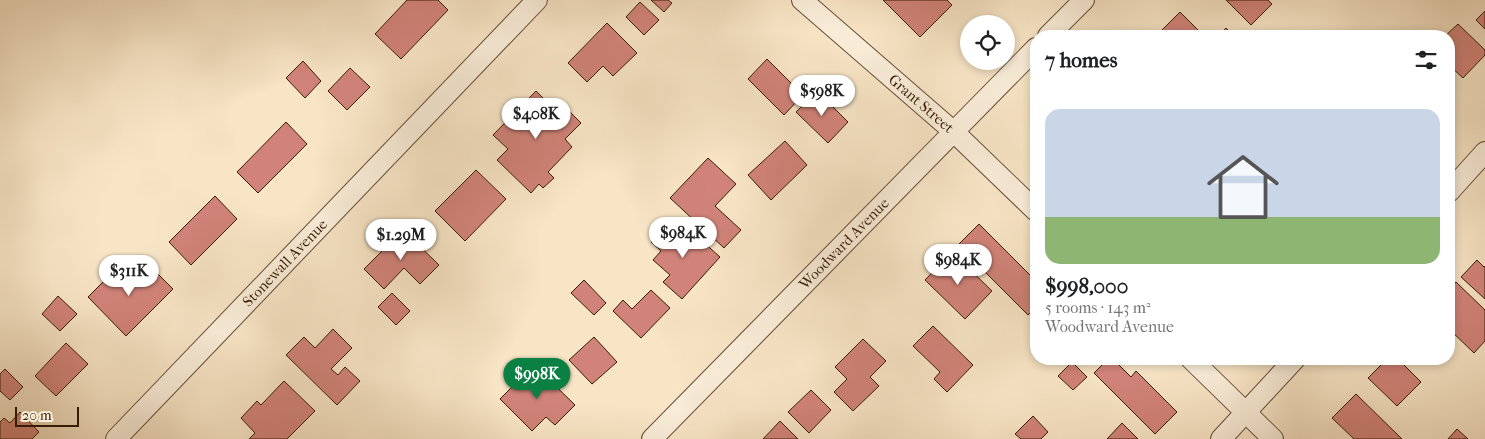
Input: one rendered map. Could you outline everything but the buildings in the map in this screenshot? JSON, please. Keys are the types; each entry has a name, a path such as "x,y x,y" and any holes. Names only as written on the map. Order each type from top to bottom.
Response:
{"street":[{"name":"Stonewall Avenue","path":"116,439 537,0"},
{"name":"Grant Street","path":"802,0 954,132 1030,205"},
{"path":"1054,30 1084,0"},
{"name":"Woodward Avenue","path":"652,439 1030,54"},
{"path":"1455,185 1485,152"},
{"path":"1197,365 1273,439"},
{"path":"1221,439 1289,365"}]}
